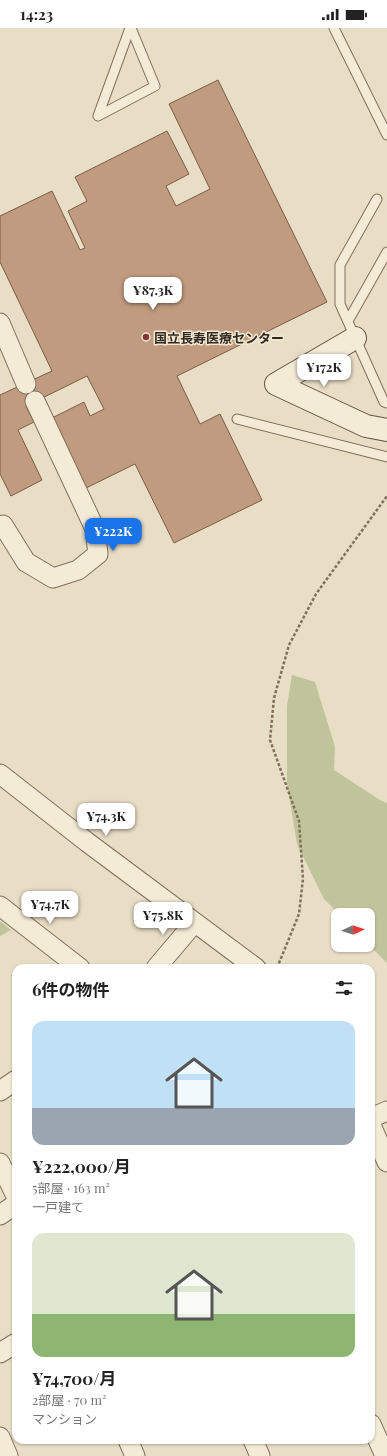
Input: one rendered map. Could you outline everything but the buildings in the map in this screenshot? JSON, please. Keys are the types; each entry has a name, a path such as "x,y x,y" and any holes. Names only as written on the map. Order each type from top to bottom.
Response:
{"street":[{"path":"0,323 26,384"},
{"path":"352,329 276,384 366,426 387,430"},
{"path":"3,525 26,562 53,578 78,570 98,554 95,530 35,401"},
{"path":"0,774 194,923 250,964"},
{"path":"0,906 75,964"},
{"path":"159,964 194,923"},
{"path":"0,1090 12,1082"},
{"path":"375,1116 387,1111"},
{"path":"375,1134 387,1162"},
{"path":"0,1163 12,1188"},
{"path":"0,1215 12,1207"},
{"path":"0,1353 12,1346"},
{"path":"375,1433 385,1456"},
{"path":"0,1437 8,1456"},
{"path":"130,1444 135,1456"},
{"path":"255,1444 260,1456"}],"lane":[{"path":"131,28 155,86 98,116 131,28"},
{"path":"334,28 387,135"},
{"path":"377,199 340,265 340,304 384,402 387,403"},
{"path":"352,329 387,252"},
{"path":"237,420 387,457"}],"path":[{"path":"279,964 299,914 303,879 299,821 270,740 274,698 289,645 316,594 387,496"}],"green space":[{"path":"292,675 315,682 335,747 334,770 387,803 387,963 375,951 375,908 333,908 324,899 297,844 287,783 287,706"},
{"path":"0,921 11,930 0,936"}],"place":[{"name":"国立長寿医療センター","path":"146,337"}]}
